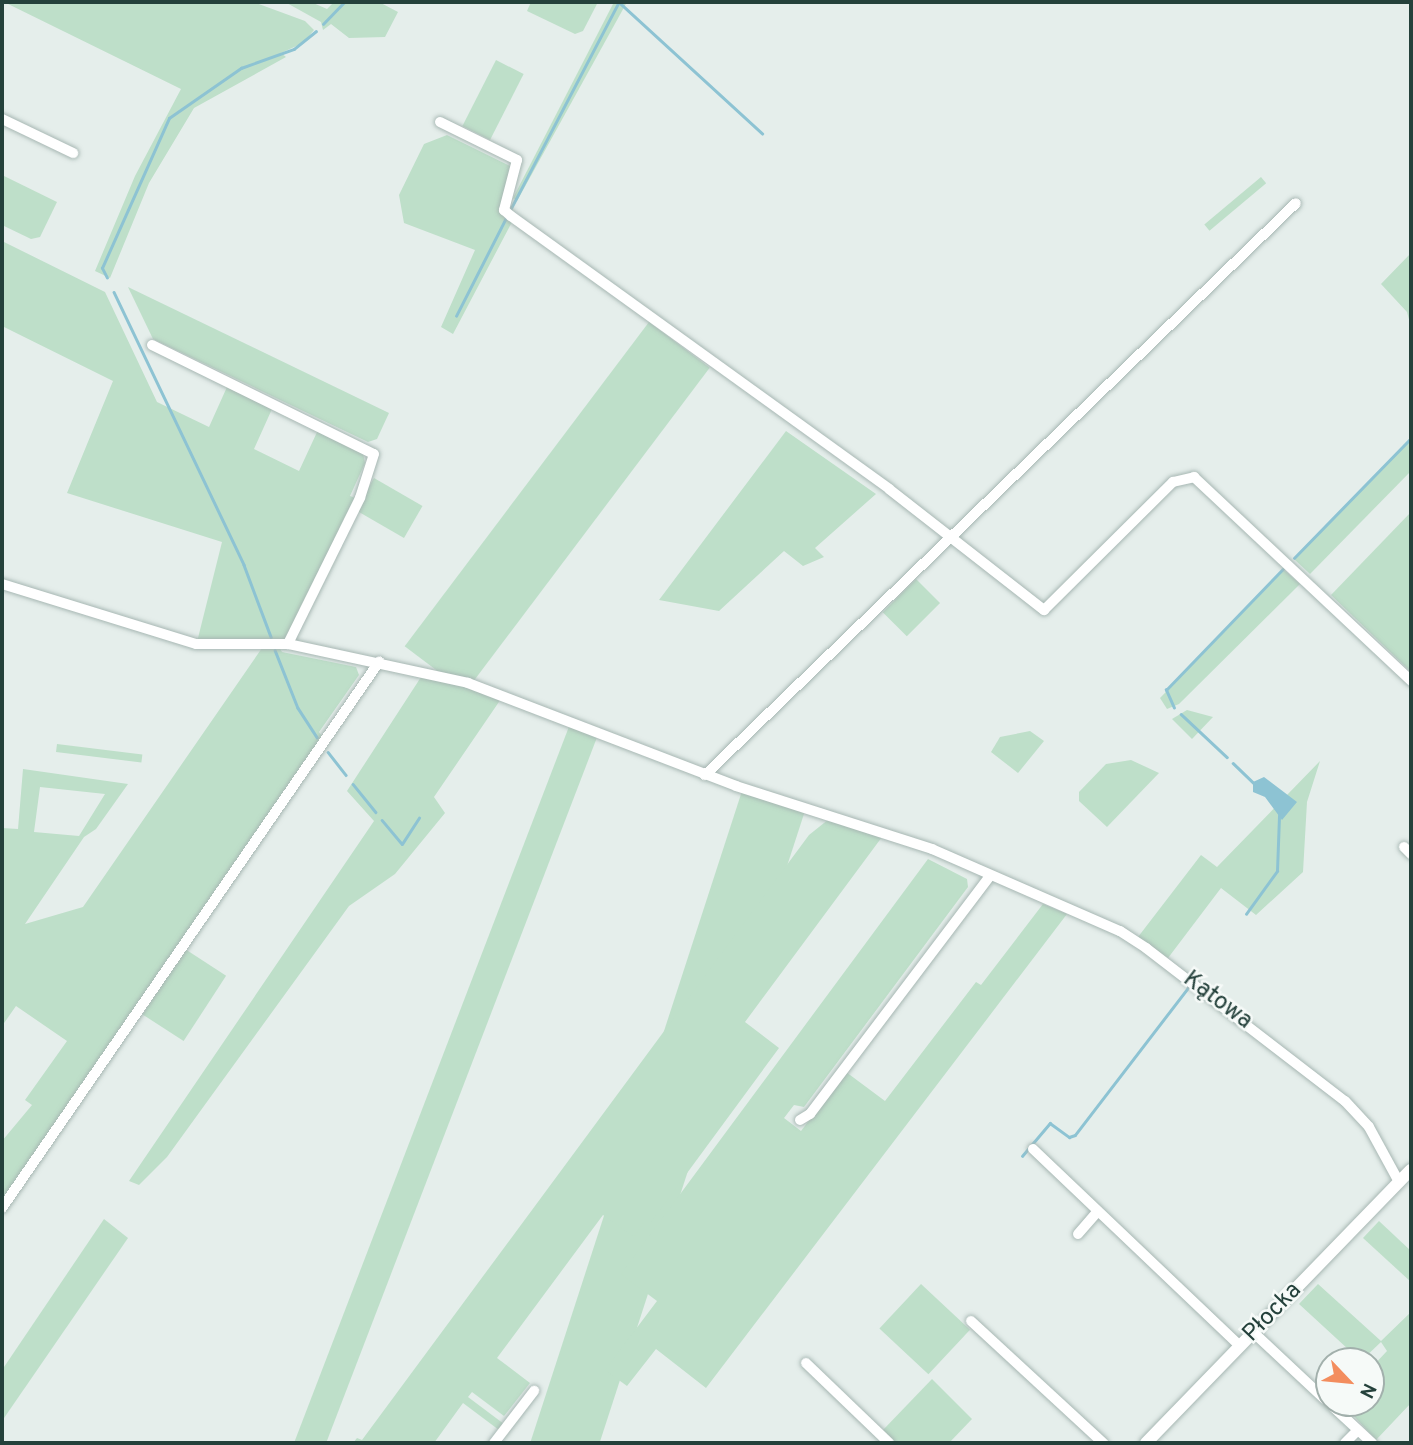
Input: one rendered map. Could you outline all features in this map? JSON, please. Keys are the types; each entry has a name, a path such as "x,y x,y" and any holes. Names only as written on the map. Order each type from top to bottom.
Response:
{"street":[{"path":"2,119 73,153"},
{"path":"440,122 517,160 504,210 511,216 951,536 1044,610 1173,482 1194,477 1411,681"},
{"path":"705,775 1296,203"},
{"path":"152,345 374,454 360,498 288,644"},
{"name":"Kątowa","path":"2,584 196,644 288,644 379,662 508,695 705,775 932,849 1120,931 1157,956 1345,1101 1369,1127 1399,1182"},
{"path":"2,1208 379,662"},
{"path":"800,1120 810,1114 990,876"},
{"path":"1033,1149 1240,1346"},
{"name":"Płocka","path":"1146,1443 1411,1170"},
{"path":"1078,1234 1098,1211"},
{"path":"971,1321 1103,1443"},
{"path":"1253,1332 1315,1390"},
{"path":"806,1363 888,1443"},
{"path":"494,1443 534,1391"},
{"path":"1344,1417 1372,1443"},
{"path":"1345,1443 1358,1430"}],"green space":[{"path":"4,2 253,2 305,21 314,30 303,43 281,53 286,57 194,108 149,183 110,278 95,271 135,176 181,89"},
{"path":"285,2 311,2 327,9 334,2 379,2 398,12 385,37 349,38 331,24 323,30 321,22"},
{"path":"531,2 598,2 583,31 575,34 527,11"},
{"path":"614,2 627,2 517,201 513,198"},
{"path":"496,60 524,74 490,140 462,126"},
{"path":"447,135 514,168 501,207 501,214 512,222 453,334 441,327 475,250 404,223 399,195 424,144"},
{"path":"2,175 57,202 40,237 31,239 2,225"},
{"path":"1261,177 1266,183 1209,231 1204,225"},
{"path":"2,241 105,292 157,402 209,427 227,387 272,409 254,449 299,471 318,430 363,453 365,463 350,496 358,499 287,640 197,642 222,542 67,493 113,381 2,326"},
{"path":"1411,253 1411,327 1407,312 1381,284"},
{"path":"128,287 389,413 377,439 368,442 153,339"},
{"path":"649,322 710,368 465,692 405,646"},
{"path":"786,431 876,494 815,548 824,557 803,566 784,551 719,611 659,600"},
{"path":"1411,438 1411,471 1310,574 1294,559"},
{"path":"374,478 422,506 404,538 356,510"},
{"path":"1411,512 1411,668 1409,670 1331,595"},
{"path":"1284,570 1300,584 1179,704 1167,709 1160,698"},
{"path":"916,579 940,603 907,636 883,612"},
{"path":"279,647 282,652 356,667 359,675 319,732 324,739 2,1202 2,1141 32,1105 25,1100 67,1041 16,1006 2,1026 2,828 18,829 23,769 128,784 96,829 84,837 25,924 83,907 262,648","holes":["40,787 105,794 79,836 34,832"]},
{"path":"423,674 503,696 434,797 445,813 395,874 349,906 167,1157 139,1185 129,1181 374,821 347,791"},
{"path":"1187,710 1213,717 1192,739 1172,719"},
{"path":"570,724 598,735 326,1443 294,1443"},
{"path":"1030,731 1044,741 1018,773 991,752 1000,737"},
{"path":"57,744 142,754 141,762 56,752"},
{"path":"1131,760 1159,773 1107,827 1079,801 1079,792 1106,764"},
{"path":"1320,761 1307,802 1303,872 1256,915 1221,888 1168,958 1138,937 1201,855 1217,867"},
{"path":"742,791 805,811 600,1443 530,1443"},
{"path":"829,819 882,837 745,1022 779,1048 651,1222 644,1222 634,1237 603,1215 497,1358 530,1383 504,1416 472,1392 468,1397 504,1424 499,1430 463,1403 434,1443 353,1443 357,1438 362,1440 809,835"},
{"path":"928,859 967,879 968,887 804,1107 794,1105 784,1118 801,1131 846,1072 885,1101 976,982 981,985 1043,904 1067,914 706,1388 656,1349 627,1386 605,1370 657,1301 621,1274"},
{"path":"185,949 226,976 184,1041 143,1014"},
{"path":"104,1219 128,1238 2,1421 2,1370"},
{"path":"1379,1221 1411,1251 1411,1282 1363,1238"},
{"path":"921,1284 970,1330 928,1374 879,1329"},
{"path":"1318,1284 1381,1341 1411,1312 1411,1403 1376,1440 1355,1417 1385,1417 1385,1347 1381,1342 1376,1347 1346,1347 1299,1304"},
{"path":"932,1379 972,1419 949,1443 895,1443 883,1430"}],"water":[{"path":"1264,777 1297,802 1282,820 1265,797 1253,792 1253,782"}],"waterway":[{"path":"323,24 344,2"},
{"path":"509,212 619,2"},
{"path":"620,3 762,133"},
{"path":"107,278 102,268 169,118 241,68 294,49 316,31"},
{"path":"456,316 506,218"},
{"path":"114,292 244,565 271,637"},
{"path":"1294,558 1411,438"},
{"path":"1174,708 1166,690 1283,569"},
{"path":"275,650 298,708 317,737"},
{"path":"1181,714 1227,757"},
{"path":"328,752 346,775"},
{"path":"1233,763 1254,783"},
{"path":"353,784 376,812"},
{"path":"1246,914 1277,871 1279,816"},
{"path":"382,820 402,844 419,818"},
{"path":"1022,1156 1050,1123 1069,1137 1075,1135 1190,985"}]}
